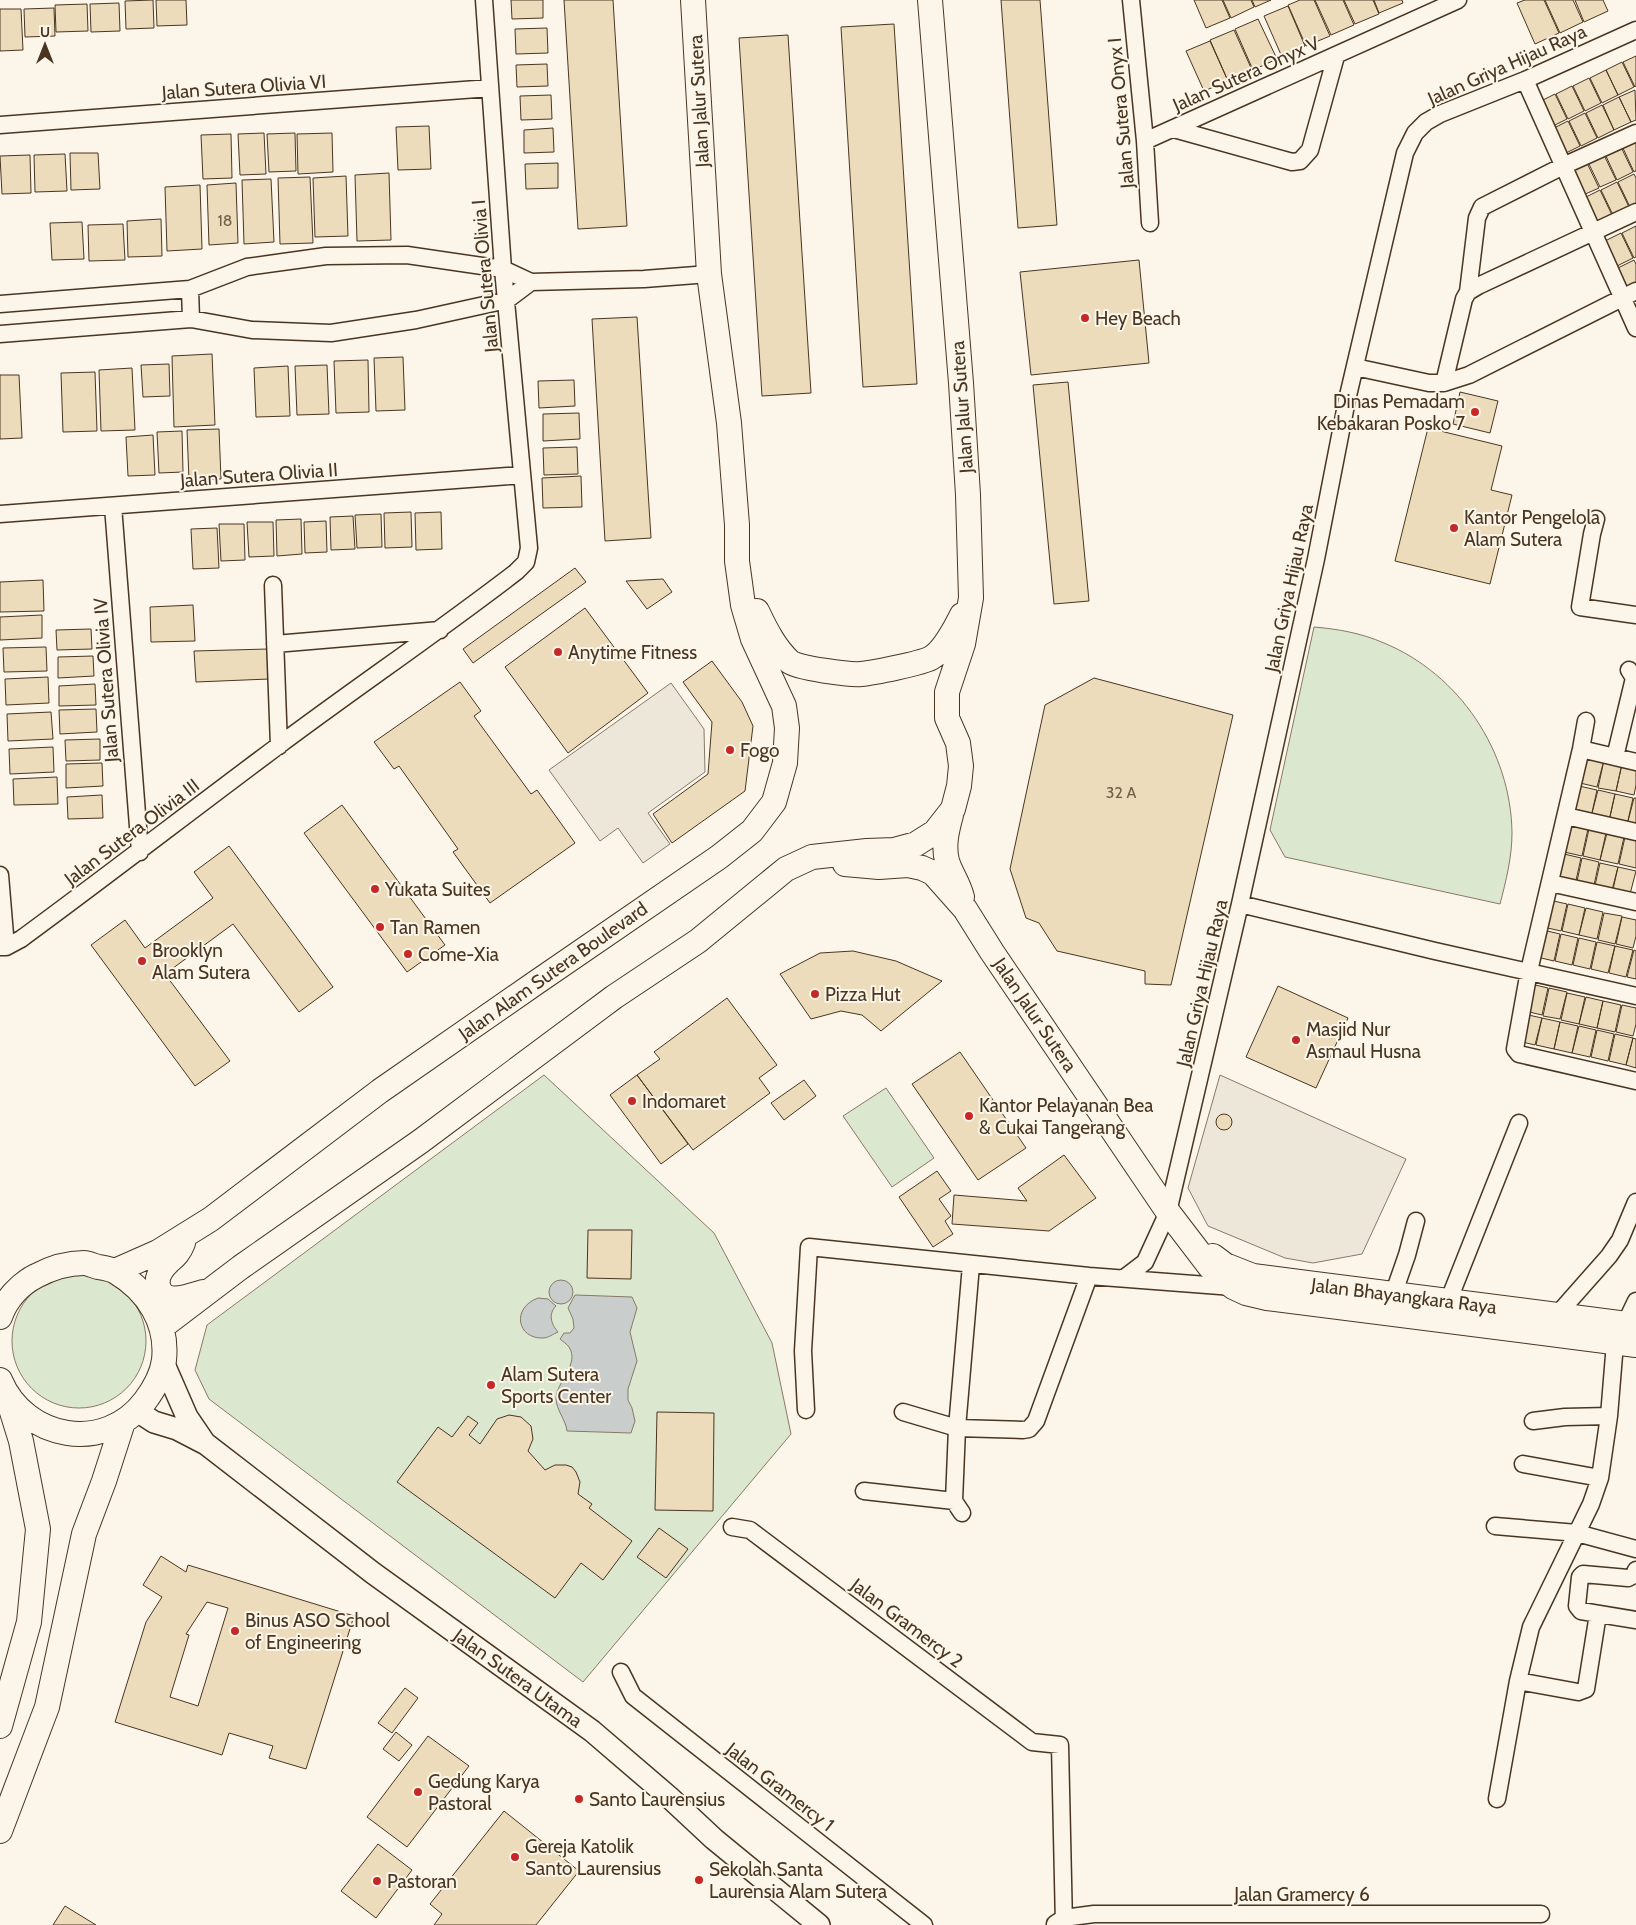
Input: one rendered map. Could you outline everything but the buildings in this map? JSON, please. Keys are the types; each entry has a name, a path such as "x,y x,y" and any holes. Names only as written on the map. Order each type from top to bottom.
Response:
{"main road":[{"name":"Jalan Jalur Sutera","path":"693,0 709,274 729,423 737,525 737,560"},
{"name":"Jalan Jalur Sutera","path":"930,0 961,383 968,494 971,598 963,644 947,692 947,718 958,743 961,766 959,786 945,845 947,862 959,884 965,909"},
{"path":"737,525 752,556 756,609 769,637 792,664 812,669 860,674 932,658 948,641 971,598"},
{"name":"Jalan Alam Sutera Boulevard","path":"115,1271 158,1252 211,1219 380,1092 719,856 752,831 774,802 785,763 788,728 784,706 753,639 743,605 737,560"},
{"name":"Jalan Jalur Sutera","path":"812,858 867,851 894,850 916,844 935,832 953,809"},
{"name":"Jalan Jalur Sutera","path":"812,858 852,865 879,867 908,865 933,873 965,909 992,952 1168,1212 1210,1267 1233,1287"},
{"path":"162,1327 210,1290 421,1141 614,997 698,941 786,869 812,858"},
{"name":"Jalan Bhayangkara Raya","path":"1185,1232 1225,1265 1253,1276 1556,1316 1628,1335"},
{"path":"186,1235 179,1251 161,1270 158,1284 161,1292 166,1297 173,1299 210,1290"},
{"path":"0,1317 4,1305 25,1281 53,1267 84,1263 115,1271 145,1294 162,1327 164,1345 163,1362 154,1389 130,1416 84,1534 47,1707 0,1831"},
{"name":"Jalan Bhayangkara Raya","path":"1233,1287 1246,1293 1267,1298 1628,1335"},
{"path":"3,1388 24,1415 46,1428 72,1434 99,1432 130,1416"},
{"path":"0,1726 29,1622 38,1529 21,1441 3,1388"}],"street":[{"name":"Jalan Sutera Olivia I","path":"484,0 503,269 529,548"},
{"name":"Jalan Sutera Onyx I","path":"1130,0 1145,142 1150,223"},
{"name":"Jalan Sutera Onyx V","path":"1145,142 1458,0"},
{"name":"Jalan Griya Hijau Raya","path":"1124,1278 1145,1262 1168,1212 1295,658 1355,367 1404,153 1415,133 1426,122 1440,114 1524,80 1636,30"},
{"name":"Jalan Sutera Onyx V","path":"1174,129 1292,162 1300,161 1310,150 1336,56"},
{"path":"1524,80 1593,232 1629,294 1636,328"},
{"name":"Jalan Sutera Olivia VI","path":"0,125 490,88"},
{"path":"1468,292 1477,218 1482,207 1563,166 1636,133"},
{"path":"1444,383 1464,298 1468,292 1636,212"},
{"path":"0,304 190,289 247,267 326,256 408,255 503,269 531,282 644,279 709,274"},
{"path":"0,334 191,319 252,330 331,333 416,320 507,300 531,282"},
{"path":"190,289 191,319"},
{"path":"1355,367 1429,383 1444,383 1469,375 1629,294"},
{"name":"Jalan Sutera Olivia II","path":"0,514 522,475"},
{"name":"Jalan Sutera Olivia IV","path":"113,506 140,852"},
{"path":"1596,519 1580,606 1636,615"},
{"name":"Jalan Sutera Olivia III","path":"3,947 21,939 140,852 279,746 440,630 516,572 526,562 529,548"},
{"path":"273,585 279,746"},
{"path":"275,644 440,630"},
{"path":"1615,757 1634,678 1629,670"},
{"path":"1586,721 1515,1046 1516,1052 1636,1081"},
{"path":"1581,749 1636,762"},
{"path":"1566,816 1636,832"},
{"path":"0,875 3,947"},
{"path":"1550,883 1636,902"},
{"path":"1240,904 1435,951 1636,996"},
{"path":"1448,1302 1519,1123"},
{"path":"1556,1316 1609,1256 1620,1240 1636,1202"},
{"path":"1394,1295 1416,1221"},
{"path":"806,1410 803,1351 809,1247 1089,1276 1233,1287"},
{"path":"864,1491 958,1507 957,1428 971,1264"},
{"path":"903,1412 957,1428 1023,1430 1032,1426 1089,1276"},
{"path":"1497,1799 1518,1681 1531,1627 1591,1504 1600,1478 1609,1416 1636,1301"},
{"name":"Jalan Sutera Utama","path":"163,1362 187,1417 206,1444"},
{"name":"Jalan Sutera Utama","path":"130,1416 177,1429 206,1444 373,1573 592,1731 669,1797 714,1839 819,1925"},
{"path":"1532,1421 1565,1417 1609,1416"},
{"path":"1523,1464 1600,1478"},
{"path":"1495,1526 1577,1533 1636,1549"},
{"name":"Jalan Gramercy 2","path":"732,1527 750,1530 1032,1742 1060,1745 1060,1923"},
{"path":"1636,1570 1634,1575 1628,1578 1581,1575 1578,1608 1581,1611 1636,1620"},
{"path":"1518,1681 1578,1692 1586,1689 1598,1614"},
{"name":"Jalan Gramercy 1","path":"621,1672 633,1696 924,1925"},
{"name":"Jalan Gramercy 6","path":"1060,1923 1094,1914 1541,1914"}],"green space":[{"path":"1314,627 1358,634 1384,643 1411,657 1436,674 1457,695 1476,719 1491,745 1502,773 1509,803 1512,833 1511,851 1500,904 1285,857 1270,830"},
{"name":"Alam Sutera Sports Center","path":"544,1075 714,1233 772,1343 791,1434 583,1682 209,1399 195,1370 207,1325"},
{"path":"886,1088 934,1158 892,1187 843,1116"},
{"path":"79,1274 105,1279 127,1293 141,1315 146,1341 141,1367 127,1389 105,1403 79,1408 53,1403 31,1389 17,1367 12,1341 17,1315 31,1293 53,1279"}],"shaded area":[{"path":"671,683 704,729 705,772 648,813 670,844 643,863 618,828 600,841 549,770"},
{"path":"1220,1075 1406,1159 1362,1254 1313,1263 1285,1258 1208,1226 1188,1188"},
{"path":"561,1280 566,1281 572,1287 572,1297 566,1303 561,1304 556,1303 550,1297 549,1292 550,1287 556,1281"},
{"path":"575,1295 632,1297 637,1308 630,1332 637,1361 628,1389 628,1400 635,1421 631,1433 567,1431 556,1398 572,1360 572,1353 569,1347 560,1339 564,1333 570,1333 574,1328 573,1319 568,1308"},
{"path":"538,1298 548,1299 556,1306 552,1312 551,1319 558,1332 545,1338 527,1334 521,1322 521,1315 524,1309 529,1303"}],"place":[{"name":"Hey Beach","path":"1085,318"},
{"name":"Dinas Pemadam Kebakaran Posko 7","path":"1475,412"},
{"name":"Kantor Pengelola Alam Sutera","path":"1454,528"},
{"name":"Anytime Fitness","path":"558,652"},
{"name":"Fogo","path":"730,750"},
{"name":"Yukata Suites","path":"375,889"},
{"name":"Tan Ramen","path":"380,927"},
{"name":"Come-Xia","path":"408,954"},
{"name":"Brooklyn Alam Sutera","path":"142,961"},
{"name":"Pizza Hut","path":"815,994"},
{"name":"Masjid Nur Asmaul Husna","path":"1296,1040"},
{"name":"Indomaret","path":"632,1101"},
{"name":"Kantor Pelayanan Bea & Cukai Tangerang","path":"969,1116"},
{"name":"Alam Sutera Sports Center","path":"491,1385"},
{"name":"Binus ASO School of Engineering","path":"235,1631"},
{"name":"Gedung Karya Pastoral","path":"418,1792"},
{"name":"Santo Laurensius","path":"579,1799"},
{"name":"Gereja Katolik Santo Laurensius","path":"515,1857"},
{"name":"Sekolah Santa Laurensia Alam Sutera","path":"699,1880"},
{"name":"Pastoran","path":"377,1881"}]}
